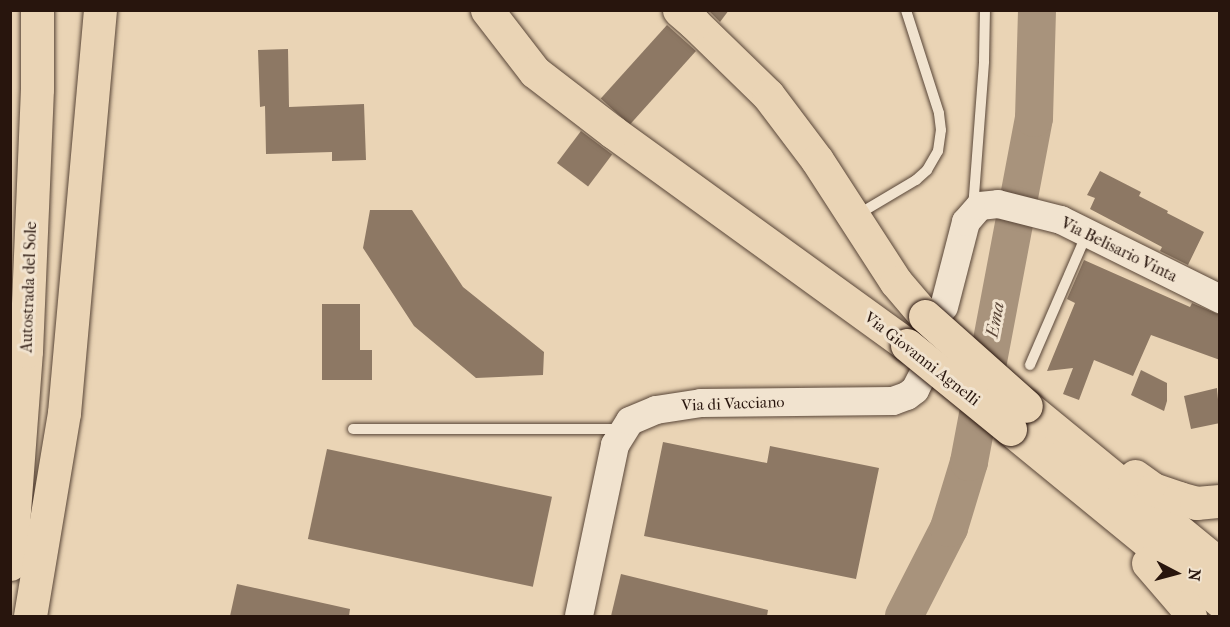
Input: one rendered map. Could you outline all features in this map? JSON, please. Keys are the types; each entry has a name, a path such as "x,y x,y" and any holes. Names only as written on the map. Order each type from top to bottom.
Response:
{"highway":[{"name":"Autostrada del Sole","path":"10,564 26,351 37,89 37,10"},
{"path":"30,616 64,413 100,10"},
{"name":"Via Giovanni Agnelli","path":"487,10 535,72 613,132 907,345 1018,418 1061,434 1220,565"},
{"name":"Via Giovanni Agnelli","path":"686,17 768,95 818,160 896,282 934,312 1018,418 1081,488 1220,601"},
{"path":"1061,434 1113,459 1153,489 1196,503 1220,501"},
{"path":"1081,488 1171,588 1190,616"}],"street":[{"name":"Via Belisario Vinta","path":"996,208 1045,214 1220,299"},
{"path":"934,312 966,222 996,208"},
{"name":"Via di Vacciano","path":"624,429 641,415 677,406 893,401 915,390 922,376"},
{"path":"579,616 615,445 624,429"}],"lane":[{"path":"854,217 916,180 927,170 938,151 941,129 939,113 906,10"},
{"path":"985,10 984,61 996,208"},
{"path":"1030,365 1087,233"},
{"path":"353,429 624,429"}],"building":[{"path":"708,10 729,10 720,22"},
{"path":"667,25 696,51 630,125 601,99"},
{"path":"288,49 289,107 364,104 366,160 332,161 332,152 266,154 265,106 260,107 258,50"},
{"path":"581,131 612,154 588,186 557,163"},
{"path":"1100,171 1141,192 1139,196 1204,232 1188,265 1160,251 1162,247 1090,209 1095,198 1087,195"},
{"path":"370,210 412,210 463,287 544,352 543,375 476,378 414,326 363,248"},
{"path":"1084,260 1190,307 1192,303 1220,315 1220,360 1151,335 1133,376 1094,360 1079,400 1063,394 1073,368 1047,371 1075,303 1067,299"},
{"path":"322,304 360,304 360,350 372,350 372,380 322,380"},
{"path":"1141,370 1167,383 1167,401 1164,411 1131,395"},
{"path":"1217,388 1220,423 1191,429 1184,396"},
{"path":"663,442 767,463 770,446 879,468 856,579 644,536"},
{"path":"327,449 552,497 533,587 308,539"},
{"path":"621,574 768,610 767,616 611,616"},
{"path":"237,584 350,609 349,616 230,616"}],"waterway":[{"name":"Ema","path":"904,616 949,528 969,462 1034,118 1037,10"}]}
